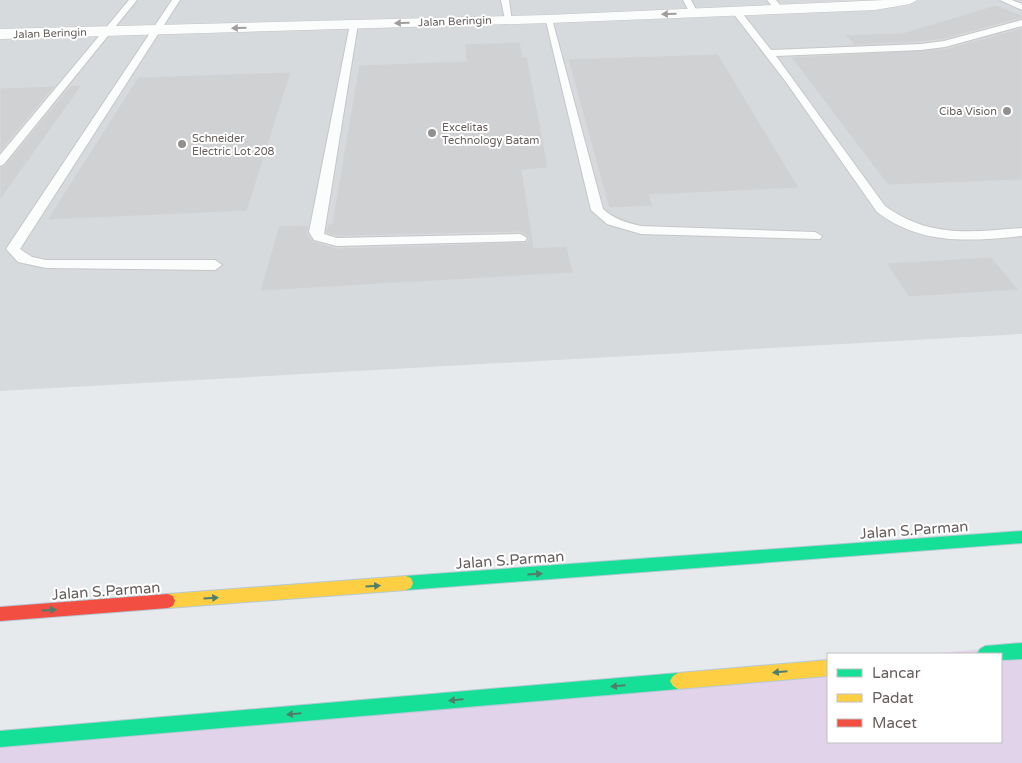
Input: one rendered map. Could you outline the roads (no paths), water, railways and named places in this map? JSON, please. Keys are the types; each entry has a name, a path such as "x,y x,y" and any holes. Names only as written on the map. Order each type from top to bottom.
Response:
{"main road":[{"name":"Jalan S.Parman","path":"0,614 1022,537"},
{"path":"997,653 1022,651"},
{"path":"0,740 827,668"}],"street":[{"name":"Jalan Beringin","path":"0,34 509,20 691,6 736,11 776,5 875,6 910,0"}],"lane":[{"path":"0,162 133,0"},
{"path":"176,0 154,30 13,249 17,255 24,259 46,264 215,264"},
{"path":"505,0 509,20"},
{"path":"1004,0 1022,7"},
{"path":"736,11 769,53 880,209 893,220 913,229 955,237 1022,232"},
{"path":"548,18 597,210 603,217 625,227 641,230 815,236"},
{"path":"769,53 921,48 945,44 1022,23"},
{"path":"354,24 316,232 319,237 337,242 520,238"}],"place":[{"name":"Ciba Vision","path":"1007,111"},
{"name":"Excelitas Technology Batam","path":"432,133"},
{"name":"Schneider Electric Lot 208","path":"182,144"}]}
